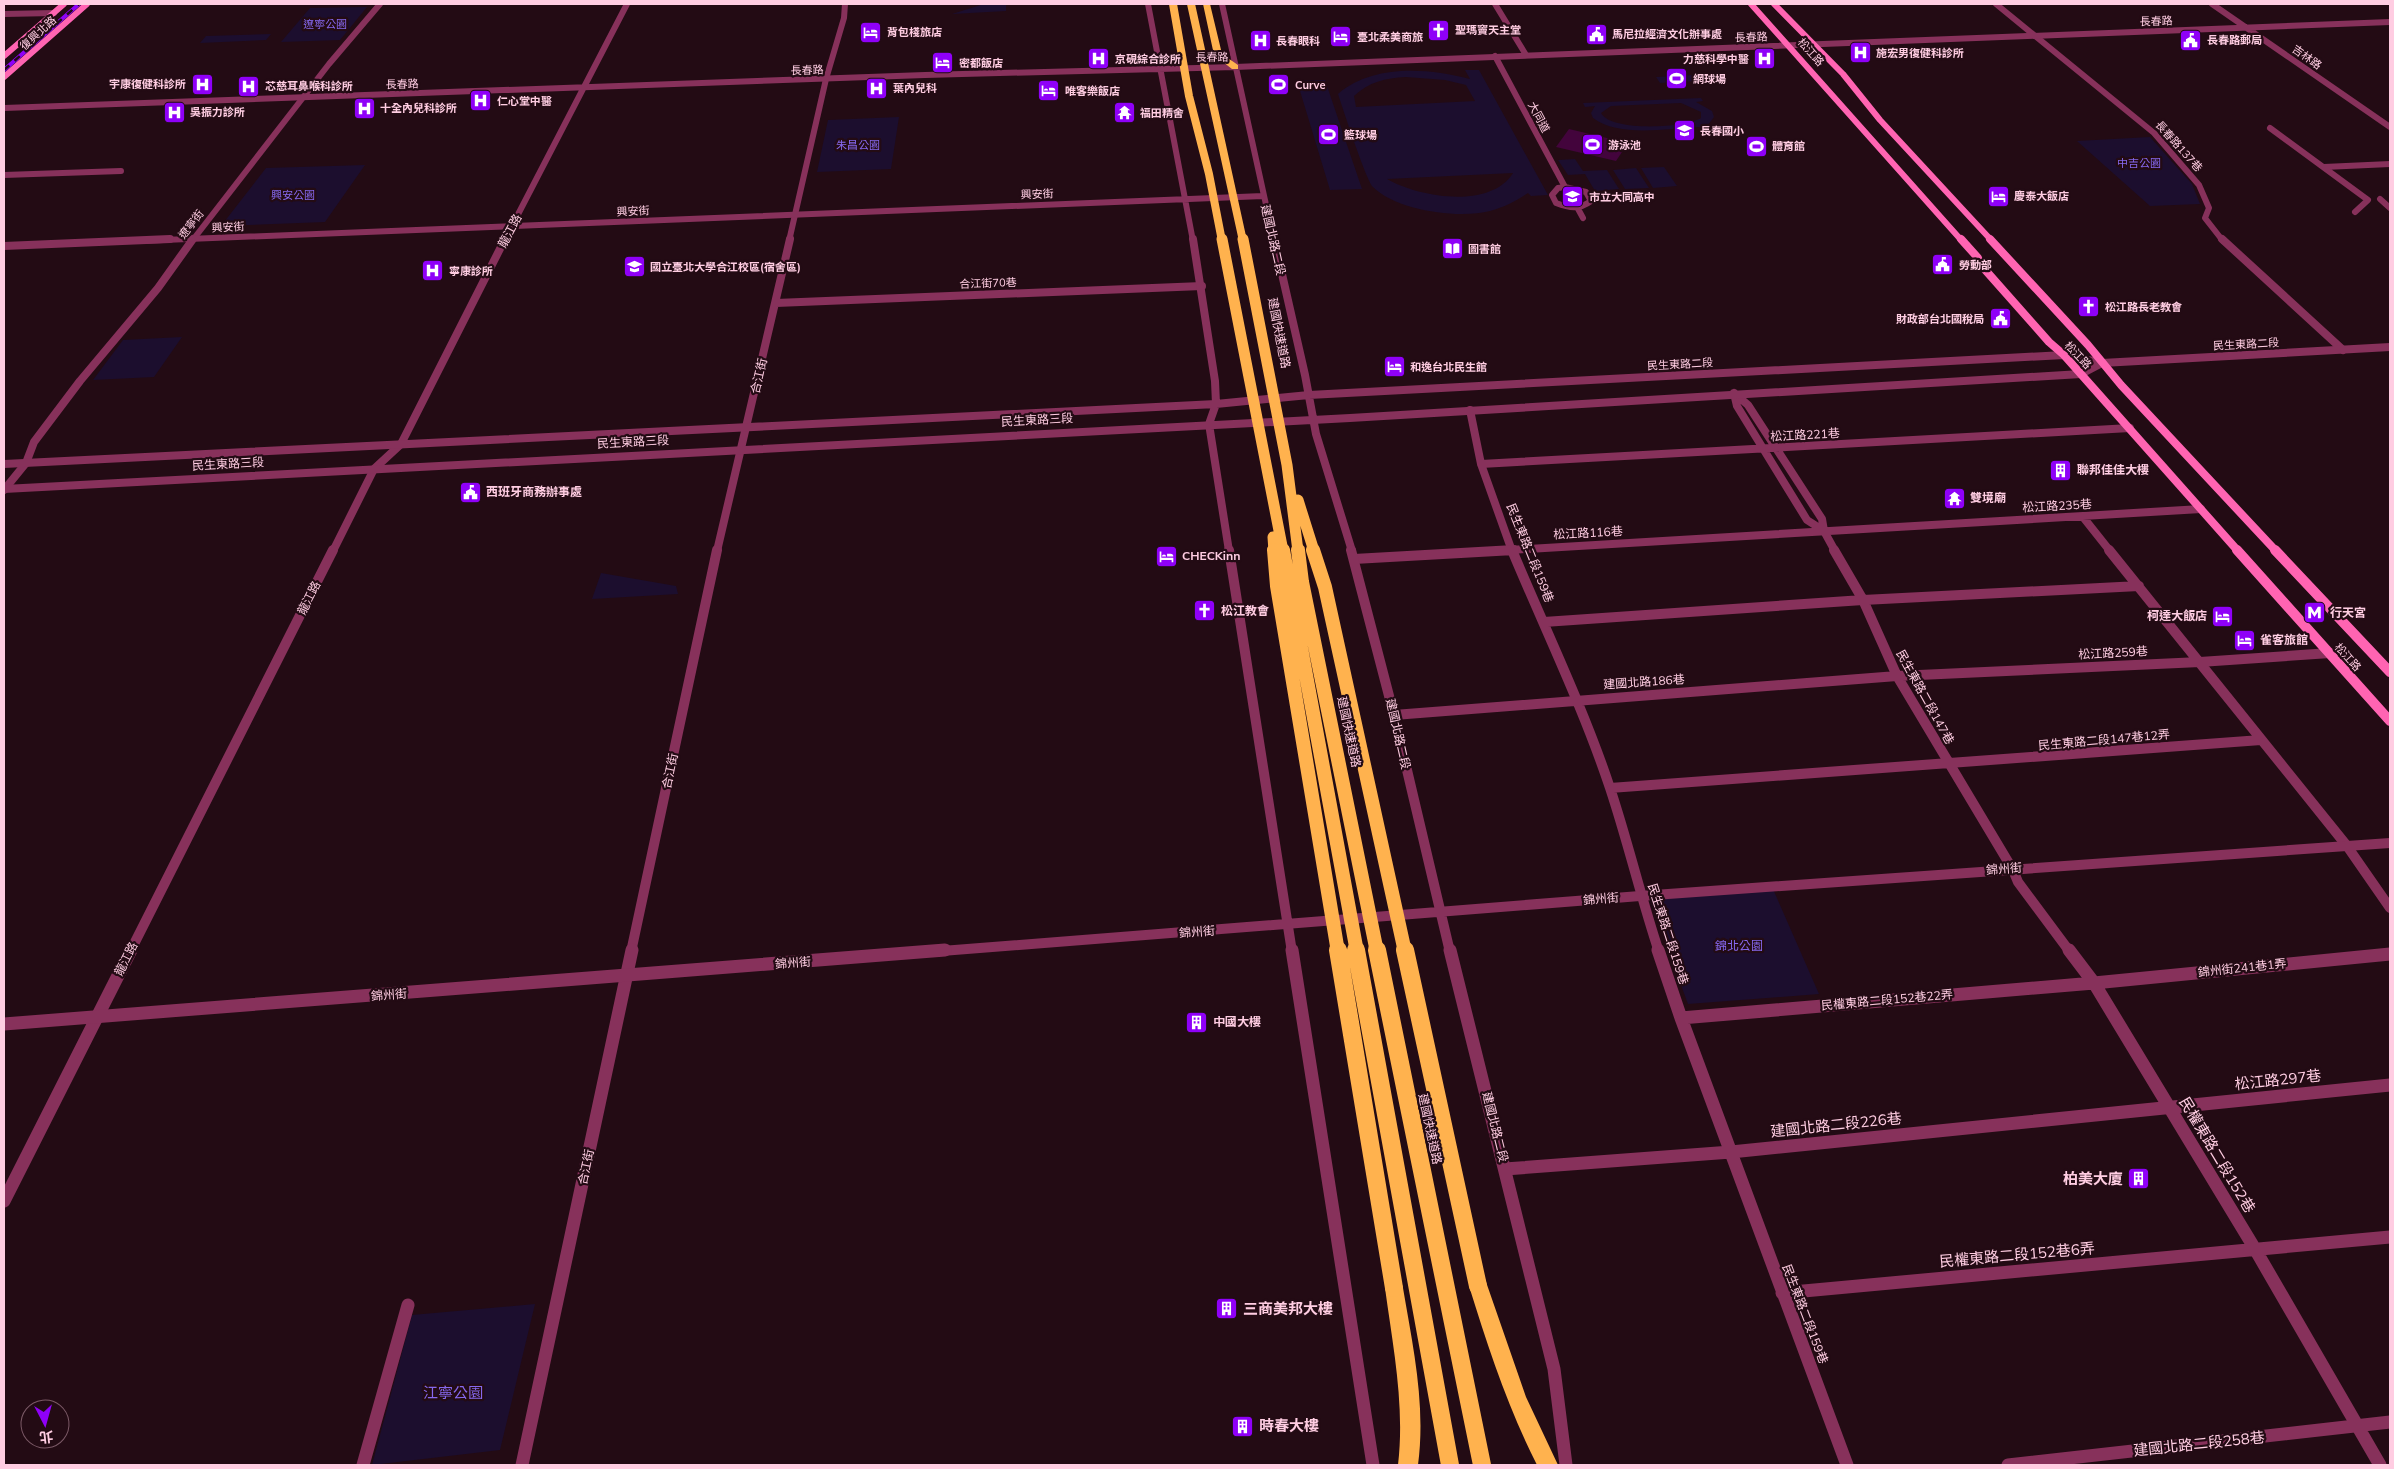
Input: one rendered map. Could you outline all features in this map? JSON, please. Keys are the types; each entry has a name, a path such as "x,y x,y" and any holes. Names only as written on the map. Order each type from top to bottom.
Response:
{"highway":[{"path":"1173,4 1189,96 1208,174 1267,467 1450,1465"},
{"name":"建國快速道路","path":"1191,4 1259,314 1286,464 1304,592 1482,1465"},
{"path":"1206,4 1218,55 1235,67"},
{"path":"1165,13 1176,70 1189,96"},
{"path":"1286,464 1325,587 1478,1286 1506,1375 1529,1431 1548,1465"},
{"path":"1267,467 1277,586 1408,1380 1411,1446 1408,1465"}],"main road":[{"name":"復興北路","path":"4,56 64,4"},
{"name":"復興北路","path":"4,77 87,4"},
{"name":"松江路","path":"1751,4 1791,46 1978,258 1980,264 2050,342 2082,374 2390,721"},
{"name":"松江路","path":"1774,4 1812,45 1824,53 1848,78 1866,98 1880,120 2102,363 2390,672"}],"street":[{"name":"遼寧街","path":"4,489 26,463 34,442 74,389 158,288 193,239 304,97 348,41 369,22 380,4"},
{"name":"龍江路","path":"4,1201 374,469 401,444 627,4"},
{"name":"合江街","path":"522,1465 739,449 747,427 826,79 843,22 845,4"},
{"path":"1148,4 1202,286 1215,381 1216,404 1209,424 1373,1465"},
{"name":"建國北路二段","path":"1222,4 1316,434 1354,560 1394,714 1441,913 1506,1169 1554,1369 1566,1465"},
{"path":"1495,4 1526,55"},
{"name":"長春路137巷","path":"1996,4 2154,133 2199,185 2209,208 2205,218 2226,244 2343,350"},
{"name":"吉林路","path":"2212,4 2390,127"},
{"path":"4,14 54,13"},
{"name":"長春路","path":"4,108 826,79 1235,67 2390,22"},
{"name":"大同道","path":"1495,56 1565,188"},
{"path":"2270,128 2368,200 2355,212"},
{"path":"2324,167 2390,164"},
{"path":"4,175 121,171"},
{"path":"1558,188 1565,188 1586,192 1591,201 1584,207 1569,208 1556,203 1552,194 1558,188"},
{"name":"興安街","path":"4,246 1263,196"},
{"path":"2380,199 2390,208"},
{"path":"1577,207 1583,218"},
{"name":"合江街70巷","path":"776,303 1202,286"},
{"name":"民生東路二段","path":"1259,400 1309,395 2064,355 2102,363 2390,347"},
{"name":"民生東路二段","path":"1263,421 2082,374 2102,363"},
{"name":"民生東路二段147巷","path":"1734,393 1748,405 1822,519 1824,531 1863,600 1897,676 2013,870"},
{"name":"民生東路二段147巷","path":"1734,393 1737,406 1807,520 1824,531"},
{"name":"民生東路三段","path":"4,464 1216,404 1259,400"},
{"name":"民生東路二段159巷","path":"1470,410 1481,464 1512,550 1544,622 1610,788 1640,896 1681,1018 1782,1293 1848,1465"},
{"name":"民生東路三段","path":"4,489 1263,421"},
{"name":"松江路221巷","path":"1481,464 2130,428"},
{"name":"松江路235巷","path":"1824,531 2201,509"},
{"path":"2083,517 2347,846 2390,908"},
{"name":"松江路116巷","path":"1354,560 1824,531"},
{"path":"1544,622 1863,600 2139,586"},
{"name":"松江路259巷","path":"1897,676 2200,662 2330,653"},
{"name":"建國北路186巷","path":"1394,714 1897,676"},
{"name":"民生東路二段147巷12弄","path":"1610,788 2262,740"},
{"name":"錦州街","path":"4,1024 1640,896 2390,843"},
{"name":"民權東路二段152巷","path":"2013,870 2018,882 2094,983 2255,1249 2359,1425 2380,1465"},
{"name":"錦州街241巷1弄","path":"2094,983 2390,954"},
{"name":"民權東路二段152巷22弄","path":"1681,1018 2094,983"},
{"name":"松江路297巷","path":"2168,1107 2390,1085"},
{"name":"建國北路二段226巷","path":"1506,1169 1731,1152 2168,1107"},
{"name":"民權東路二段152巷6弄","path":"1782,1293 2390,1237"},
{"path":"363,1465 408,1305"},
{"name":"建國北路二段258巷","path":"2008,1465 2390,1422"}],"green space":[{"path":"984,4 1006,4 1006,11 952,14"},
{"name":"遼寧公園","path":"367,7 340,40 281,42 310,8"},
{"path":"271,34 266,40 200,43 206,36"},
{"path":"1465,70 1479,70 1548,195 1531,196 1528,193 1490,211 1462,214 1429,211 1412,207 1397,202 1373,187 1360,158 1338,94 1352,84 1367,77 1401,71 1436,72 1470,79","holes":["1406,77 1445,80 1466,85 1475,101 1356,107 1354,96 1366,87 1391,78","1513,173 1502,185 1488,192 1471,196 1453,197 1417,191 1387,179"]},
{"name":"網球場","path":"1693,75 1698,81 1660,83 1656,77"},
{"name":"籃球場","path":"1325,80 1362,189 1330,190 1297,81"},
{"path":"1701,98 1703,101 1696,102 1712,111 1714,117 1708,125 1700,127 1630,130 1616,128 1593,118 1591,113 1595,106 1585,107 1583,103","holes":["1681,103 1701,112 1701,118 1665,126 1633,126 1608,119 1601,113 1611,106"]},
{"name":"朱昌公園","path":"899,117 891,169 817,172 828,120"},
{"name":"中吉公園","path":"2150,137 2192,184 2200,204 2150,206 2077,141"},
{"path":"1575,159 1583,171 1607,170 1619,189 1595,191 1585,174 1568,175 1558,160"},
{"name":"興安公園","path":"365,165 325,222 221,226 266,168"},
{"path":"1664,167 1677,186 1653,188 1641,168"},
{"path":"1636,168 1649,188 1625,189 1613,170"},
{"path":"182,337 154,377 93,380 123,340"},
{"path":"601,573 676,586 678,594 592,599"},
{"name":"錦北公園","path":"1773,889 1819,994 1688,1004 1649,898"},
{"name":"江寧公園","path":"535,1304 500,1450 372,1465 412,1315"}],"shaded area":[{"name":"游泳池","path":"1569,129 1628,143 1616,161 1556,147"}],"railway":[{"path":"4,70 79,4"}],"place":[{"name":"聖瑪竇天主堂","path":"1439,30"},
{"name":"背包棧旅店","path":"871,32"},
{"name":"馬尼拉經濟文化辦事處","path":"1596,34"},
{"name":"臺北柔美商旅","path":"1341,37"},
{"name":"長春路郵局","path":"2191,40"},
{"name":"長春眼科","path":"1260,41"},
{"name":"施宏男復健科診所","path":"1860,53"},
{"name":"京硯綜合診所","path":"1099,59"},
{"name":"力慈科學中醫","path":"1765,59"},
{"name":"密都飯店","path":"943,63"},
{"name":"網球場","path":"1677,79"},
{"name":"宇康復健科診所","path":"202,84"},
{"name":"Curve","path":"1279,85"},
{"name":"芯慈耳鼻喉科診所","path":"249,86"},
{"name":"葉內兒科","path":"877,88"},
{"name":"唯客樂飯店","path":"1049,91"},
{"name":"仁心堂中醫","path":"481,101"},
{"name":"十全內兒科診所","path":"364,108"},
{"name":"吳振力診所","path":"174,112"},
{"name":"福田精舍","path":"1124,113"},
{"name":"長春國小","path":"1684,131"},
{"name":"籃球場","path":"1328,135"},
{"name":"游泳池","path":"1592,145"},
{"name":"體育館","path":"1756,146"},
{"name":"慶泰大飯店","path":"1998,196"},
{"name":"市立大同高中","path":"1573,197"},
{"name":"圖書館","path":"1452,249"},
{"name":"勞動部","path":"1943,265"},
{"name":"國立臺北大學合江校區(宿舍區)","path":"634,267"},
{"name":"寧康診所","path":"433,271"},
{"name":"松江路長老教會","path":"2089,307"},
{"name":"財政部台北國稅局","path":"2000,319"},
{"name":"和逸台北民生館","path":"1394,367"},
{"name":"聯邦佳佳大樓","path":"2061,470"},
{"name":"西班牙商務辦事處","path":"470,492"},
{"name":"雙境廟","path":"1954,498"},
{"name":"CHECKinn","path":"1166,556"},
{"name":"松江教會","path":"1205,611"},
{"name":"行天宮","path":"2314,613"},
{"name":"柯達大飯店","path":"2223,616"},
{"name":"雀客旅館","path":"2244,640"},
{"name":"中國大樓","path":"1197,1022"},
{"name":"柏美大廈","path":"2139,1179"},
{"name":"三商美邦大樓","path":"1227,1309"},
{"name":"時春大樓","path":"1243,1426"}]}
